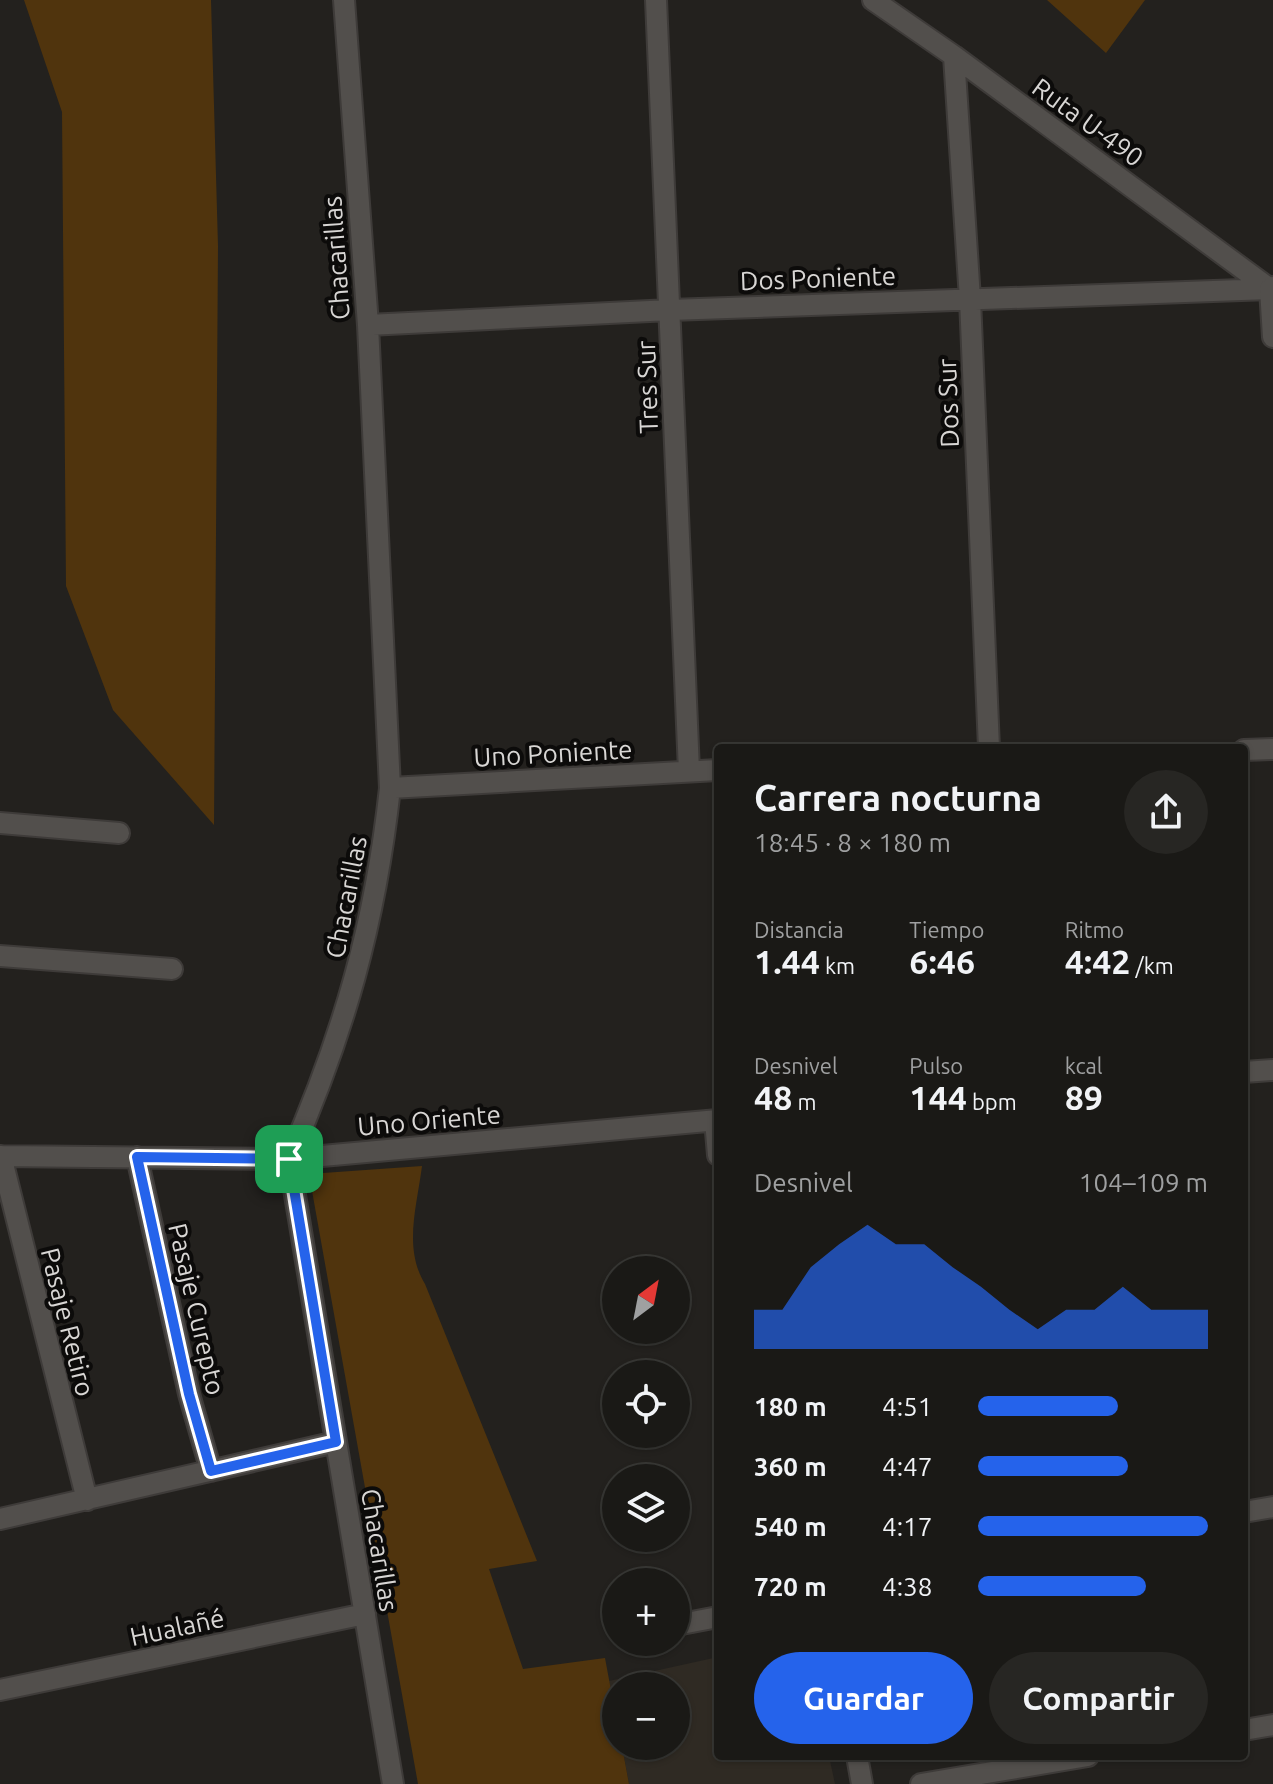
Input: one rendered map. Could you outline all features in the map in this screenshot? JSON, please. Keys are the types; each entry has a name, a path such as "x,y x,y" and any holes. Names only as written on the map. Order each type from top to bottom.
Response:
{"street":[{"name":"Chacarillas","path":"344,0 368,325 390,788 383,848 360,966 321,1083 289,1159 393,1784"},
{"name":"Tres Sur","path":"656,0 689,771"},
{"name":"Ruta U-490","path":"873,0 1272,288"},
{"name":"Dos Sur","path":"954,56 970,299 989,744"},
{"name":"Dos Poniente","path":"368,325 670,310 1272,288"},
{"path":"1272,288 1273,337"},
{"path":"1248,750 1273,749"},
{"name":"Uno Poniente","path":"390,788 714,770"},
{"path":"0,823 119,833"},
{"path":"0,956 172,969"},
{"path":"1248,1072 1273,1070"},
{"name":"Uno Oriente","path":"0,1156 289,1159 714,1120"},
{"name":"Pasaje Retiro","path":"0,1156 87,1500"},
{"name":"Pasaje Curepto","path":"137,1157 189,1394 211,1471"},
{"path":"0,1519 336,1442"},
{"path":"1248,1511 1273,1507"},
{"name":"Hualañé","path":"0,1690 365,1614"},
{"path":"690,1622 714,1618"},
{"path":"1248,1729 1273,1725"},
{"path":"858,1760 862,1784"},
{"path":"921,1784 1064,1760"}],"shaded area":[{"path":"24,0 211,0 218,246 214,825 113,710 66,586 62,112"},
{"path":"1047,0 1145,0 1106,53"},
{"path":"422,1166 413,1226 418,1270 537,1561 489,1569 523,1669 605,1658 608,1672 602,1672 602,1760 625,1760 629,1784 418,1784 309,1174"},
{"path":"714,1658 714,1760 830,1760 835,1784 629,1784 625,1760 690,1760 690,1672 650,1672"}],"route":[{"path":"137,1157 289,1159 336,1442 211,1471 189,1394 137,1157"}]}
